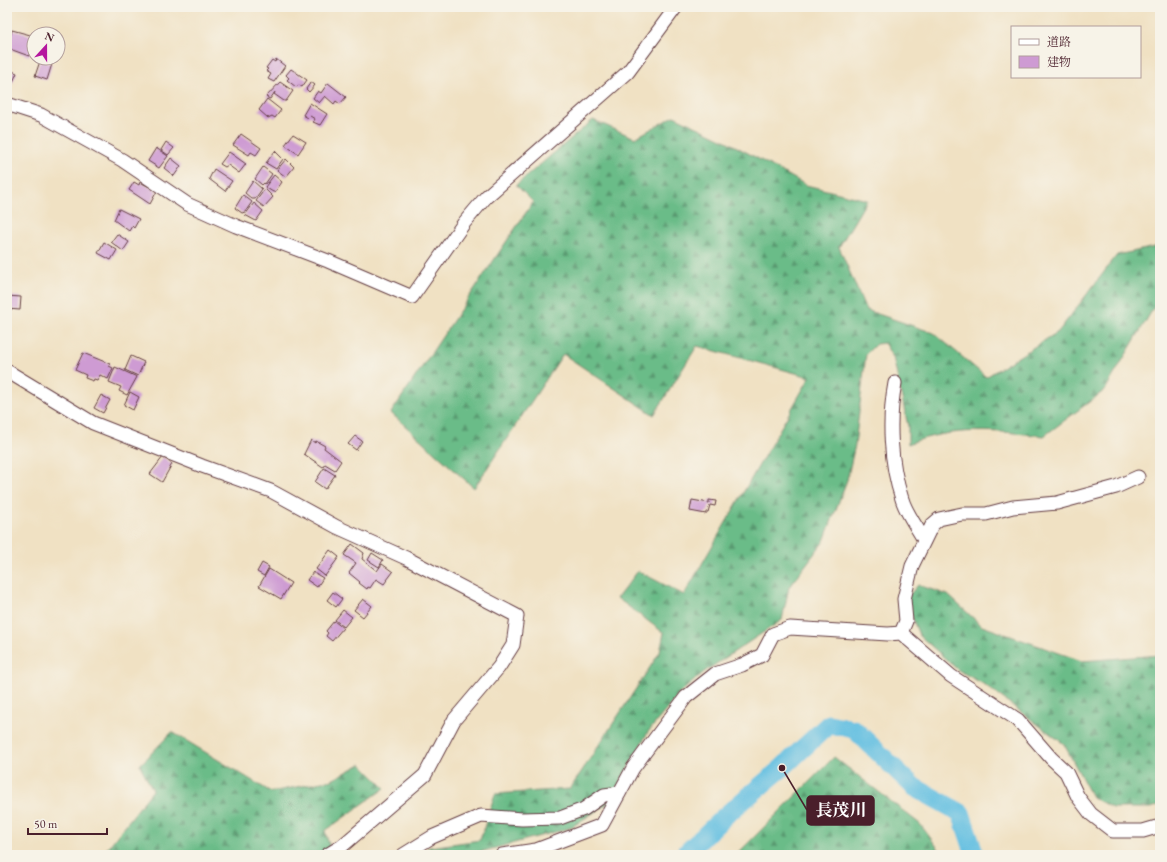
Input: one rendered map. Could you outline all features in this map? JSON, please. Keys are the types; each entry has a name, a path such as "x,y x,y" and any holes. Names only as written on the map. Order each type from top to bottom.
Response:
{"street":[{"path":"7,104 41,115 122,160 186,204 236,226 328,261 412,297 464,223 486,197 628,72 676,7"},
{"path":"7,372 94,422 202,466 271,490 336,527 406,558 517,616 513,645 499,667 454,720 426,775 344,851 327,855"},
{"path":"895,383 890,407 894,469 902,500 924,540"},
{"path":"901,632 906,621 904,599 912,566 932,525 946,516 986,514 1013,507 1057,502 1116,487 1138,476"},
{"path":"502,855 536,850 602,825 633,768 653,739 686,697 716,674 742,665 762,655 773,634 790,628 888,634 901,632"},
{"path":"901,632 951,676 1018,720 1051,758 1066,772 1078,797 1091,814 1113,831 1143,831 1160,826"},
{"path":"403,855 432,837 481,816 522,819 560,818 584,809 604,795 619,793"}],"green space":[{"path":"674,116 726,141 806,185 867,200 839,247 866,310 934,333 986,377 1058,332 1117,255 1160,246 1160,297 1105,390 1044,436 976,431 959,432 941,434 908,444 908,426 893,357 884,343 876,344 866,354 855,445 847,480 824,541 789,587 782,620 704,672 681,692 648,732 608,803 570,828 469,855 418,855 430,847 480,840 495,794 570,789 660,652 664,633 617,598 638,571 684,595 810,377 697,346 654,415 563,354 474,488 391,413 533,202 516,185 593,120 635,138"},
{"path":"918,585 948,595 982,626 1082,661 1160,655 1160,805 1151,808 1112,808 1092,797 1064,744 985,685 958,670 919,635 905,600"},
{"path":"172,732 271,792 332,780 361,764 385,788 325,831 332,855 102,855 153,790 140,765"},
{"path":"834,757 920,824 943,855 736,855"}],"building":[{"path":"12,30 26,34 26,55 7,48"},
{"path":"276,59 285,66 274,82 268,79 271,74 266,71 268,69 266,68 272,60 275,62"},
{"path":"38,66 51,66 47,80 35,76"},
{"path":"7,69 17,73 12,84 7,82"},
{"path":"291,69 307,80 302,87 299,85 296,87 287,80 289,78 286,75"},
{"path":"280,82 293,91 286,101 274,94 275,92 270,99 266,97"},
{"path":"311,82 315,85 309,92 306,89"},
{"path":"328,83 346,97 340,104 336,101 334,104 325,96 319,103 313,98 318,91 321,93"},
{"path":"267,99 281,110 275,118 272,116 268,118 259,110"},
{"path":"310,103 327,114 320,125 313,122 315,119 310,116 308,118 303,115"},
{"path":"241,134 261,148 256,155 251,152 249,155 233,145"},
{"path":"293,134 306,142 298,154 285,145"},
{"path":"166,142 174,148 168,155 161,150"},
{"path":"156,148 168,156 159,168 148,161"},
{"path":"275,151 283,159 276,169 266,163"},
{"path":"229,152 246,164 239,173 228,165 225,167 220,164"},
{"path":"171,158 181,166 174,176 164,168"},
{"path":"286,159 294,167 286,177 277,170"},
{"path":"263,167 272,174 265,184 264,183 262,185 255,179"},
{"path":"214,169 232,181 225,191 209,179"},
{"path":"274,175 282,182 275,192 273,192 265,187"},
{"path":"253,181 262,189 255,199 252,199 245,193"},
{"path":"134,182 139,185 140,182 157,191 150,204 129,190"},
{"path":"265,189 273,197 264,207 256,201"},
{"path":"243,195 252,202 245,212 242,213 235,208"},
{"path":"254,203 263,211 256,221 245,215"},
{"path":"119,209 139,219 134,228 132,226 129,231 114,220"},
{"path":"117,234 129,242 123,251 111,242"},
{"path":"104,242 117,250 111,260 98,253"},
{"path":"7,296 21,297 20,310 7,309"},
{"path":"83,353 110,364 109,366 113,368 108,379 100,375 97,380 94,379 93,381 85,378 86,375 75,370"},
{"path":"131,356 144,362 138,376 125,370"},
{"path":"115,367 137,377 127,395 119,391 121,387 109,382"},
{"path":"130,392 139,397 133,410 124,405"},
{"path":"101,395 110,400 103,413 94,408"},
{"path":"355,436 362,441 356,450 348,444"},
{"path":"311,440 325,446 324,448 341,461 335,470 325,464 323,467 304,454"},
{"path":"163,457 172,464 162,482 150,474"},
{"path":"324,468 335,475 325,489 315,482"},
{"path":"692,500 709,503 709,500 716,501 715,506 710,505 706,514 690,511"},
{"path":"352,544 364,553 362,559 377,571 382,564 393,572 384,584 376,579 370,588 368,587 367,589 349,573 356,563 344,555"},
{"path":"330,550 339,557 325,576 316,569"},
{"path":"372,553 383,560 379,567 368,560"},
{"path":"262,563 269,567 264,576 257,572"},
{"path":"269,569 291,583 281,599 259,586"},
{"path":"313,572 323,578 317,587 307,580"},
{"path":"333,592 342,599 336,607 327,600"},
{"path":"363,599 372,606 363,617 354,610"},
{"path":"343,610 352,617 344,627 335,620"},
{"path":"334,621 343,628 332,641 326,636 328,633 326,631"}],"waterway":[{"path":"684,855 726,815 782,768 829,724 854,729 914,787 961,813 975,855"}],"place":[{"name":"長茂川","path":"782,768"}]}
